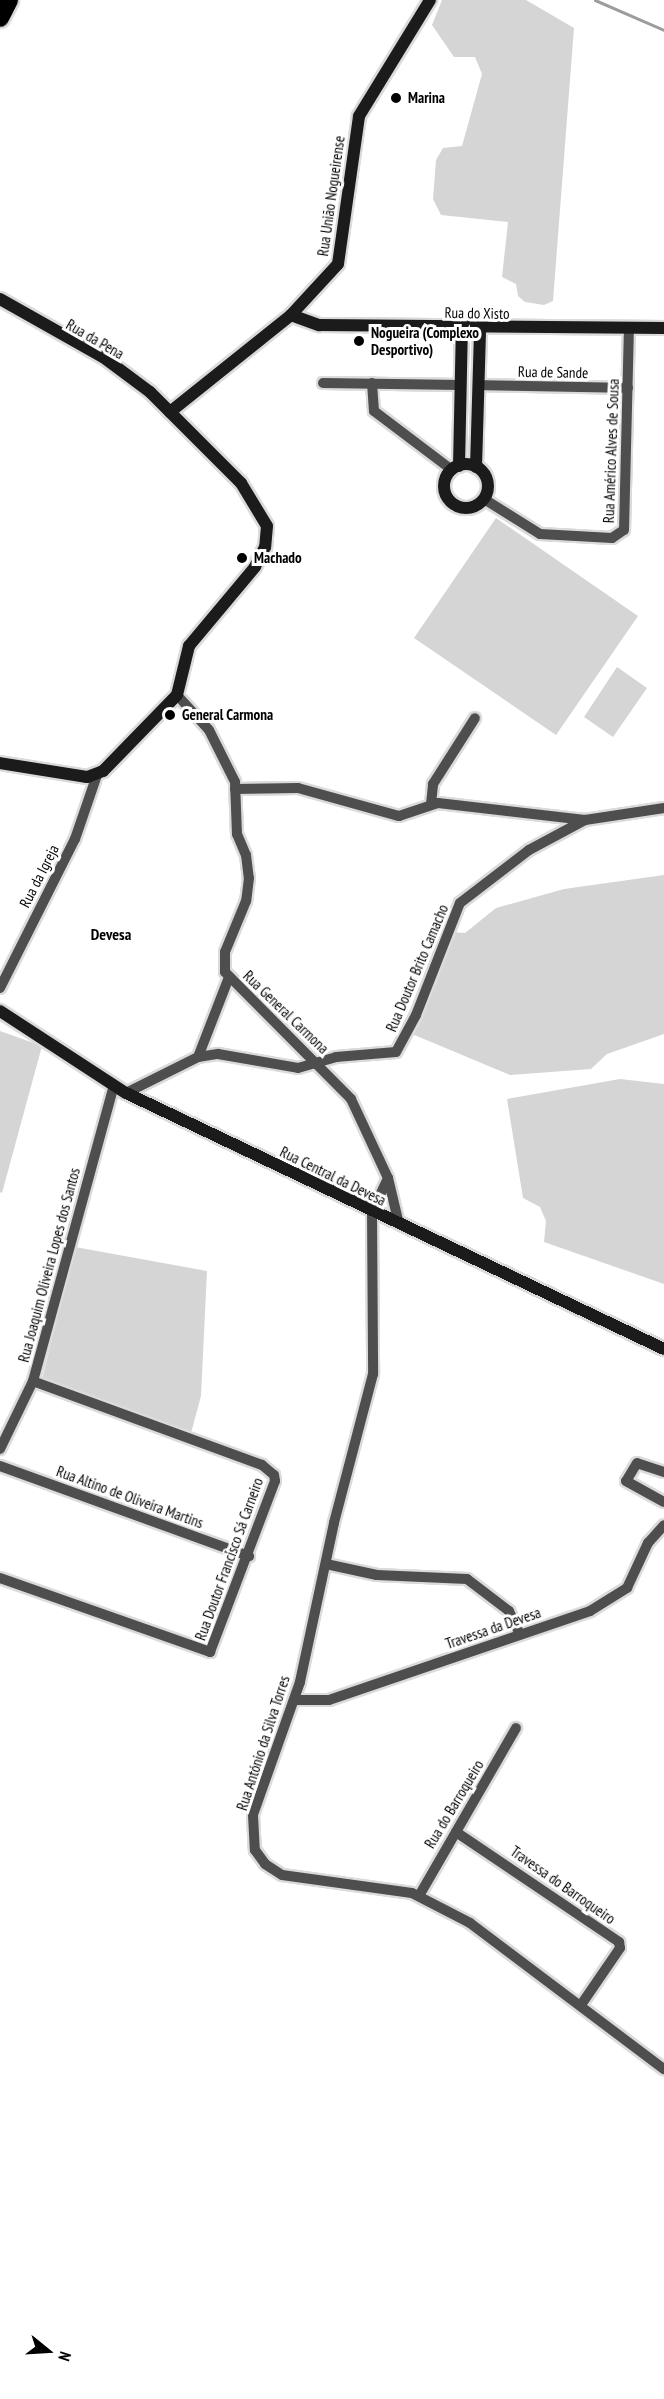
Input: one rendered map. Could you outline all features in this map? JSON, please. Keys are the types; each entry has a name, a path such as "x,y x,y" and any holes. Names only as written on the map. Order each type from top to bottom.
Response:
{"highway":[{"path":"0,18 9,0"}],"street":[{"name":"Rua União Nogueirense","path":"170,412 291,315 338,264 359,116 430,0"},
{"name":"Rua da Pena","path":"0,299 103,357 170,412 241,483 267,526 265,547 255,567 189,646 177,695"},
{"name":"Rua do Xisto","path":"291,315 319,325 480,329 664,328"},
{"name":"Rua Américo Alves de Sousa","path":"484,499 540,534 619,536 625,522 629,327"},
{"path":"462,328 455,468 444,483 450,501 467,508 484,499 488,484 476,467 480,329"},
{"path":"323,383 461,384"},
{"path":"372,384 374,411 455,468 476,467"},
{"name":"Rua de Sande","path":"478,385 628,388"},
{"path":"0,763 97,775 158,719 177,695"},
{"name":"Rua General Carmona","path":"177,695 209,730 235,789 237,834 246,855 249,878 246,901 225,951 229,977 320,1064 351,1099 388,1178 399,1224"},
{"path":"431,804 433,784 475,718"},
{"name":"Rua da Igreja","path":"0,988 75,839 97,775"},
{"path":"235,789 298,788 399,816 431,804 585,820"},
{"name":"Rua Doutor Brito Camacho","path":"320,1064 336,1057 396,1052 416,1015 460,903 529,850 585,820 664,808"},
{"path":"198,1057 229,977"},
{"name":"Rua Central da Devesa","path":"0,1011 126,1093 664,1349"},
{"path":"126,1093 198,1057 237,1054 298,1068 320,1064"},
{"name":"Rua Joaquim Oliveira Lopes dos Santos","path":"0,1449 33,1381 114,1085"},
{"path":"372,1212 388,1178"},
{"name":"Rua António da Silva Torres","path":"372,1212 373,1374 294,1700 253,1815 255,1850 265,1864 282,1875 365,1883 419,1896 470,1923 664,2069"},
{"name":"Rua Doutor Francisco Sá Carneiro","path":"0,1578 206,1653 217,1643 275,1481 269,1469 33,1381"},
{"path":"664,1472 637,1463 626,1481 664,1502"},
{"name":"Rua Altino de Oliveira Martins","path":"0,1466 249,1556"},
{"name":"Travessa da Devesa","path":"294,1700 329,1700 590,1611 627,1588 648,1543 664,1525"},
{"path":"326,1564 377,1575 467,1579 509,1611 520,1635"},
{"name":"Rua do Barroqueiro","path":"419,1896 516,1728"},
{"name":"Travessa do Barroqueiro","path":"456,1832 619,1942 620,1948 581,2005"}],"shaded area":[{"path":"442,0 526,0 574,28 553,301 544,305 525,302 518,296 516,284 502,277 508,222 441,215 433,199 436,160 443,148 462,146 482,74 475,57 454,57 432,25"},
{"path":"496,518 638,616 556,735 414,638"},
{"path":"617,667 647,688 613,737 584,717"},
{"path":"664,875 664,1034 607,1054 591,1069 510,1075 412,1034 453,932 465,933 496,908 564,889"},
{"path":"0,1031 42,1046 2,1193 0,1192"},
{"path":"620,1079 664,1084 664,1284 544,1242 546,1221 540,1207 523,1198 507,1099"},
{"path":"75,1247 207,1271 201,1396 191,1433 42,1379"}],"waterway":[{"path":"595,0 664,30"}],"place":[{"name":"Marina","path":"396,98"},
{"name":"Nogueira (Complexo Desportivo)","path":"359,341"},
{"name":"Machado","path":"242,558"},
{"name":"General Carmona","path":"170,715"}],"district":[{"name":"Devesa","path":"111,934"}]}
